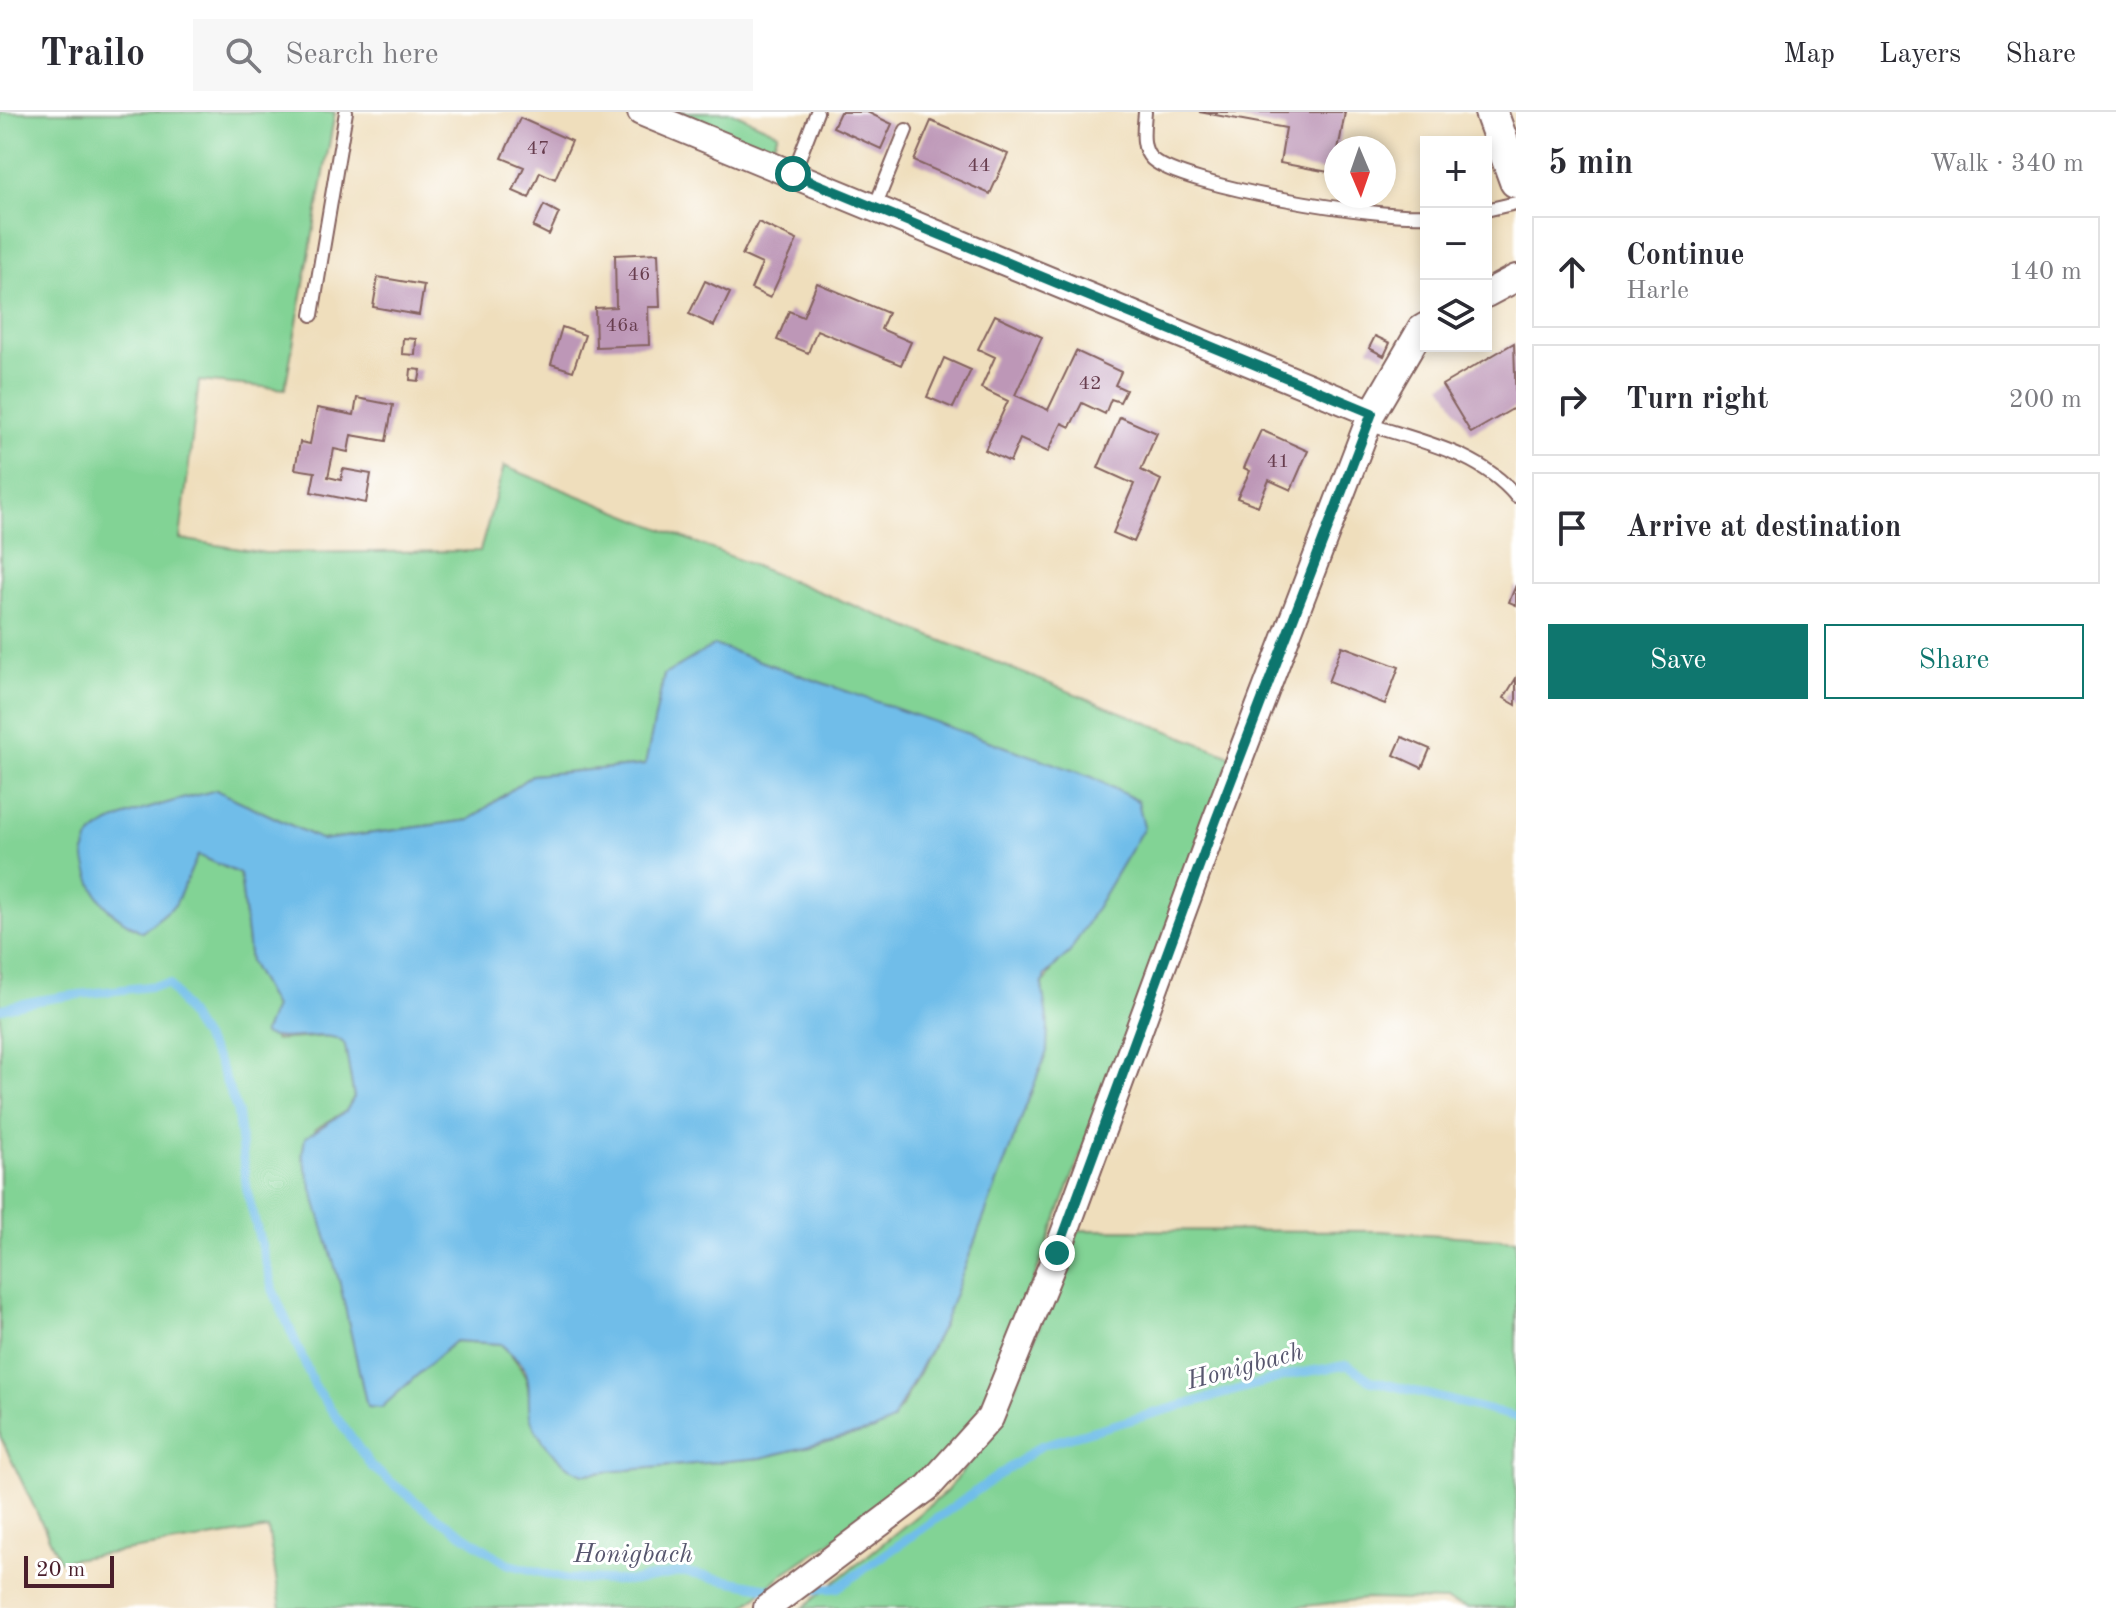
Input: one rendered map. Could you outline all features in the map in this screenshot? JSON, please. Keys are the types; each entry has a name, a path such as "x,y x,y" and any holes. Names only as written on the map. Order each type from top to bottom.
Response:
{"street":[{"path":"641,112 1370,419"},
{"path":"1491,112 1516,181"},
{"path":"1492,291 1516,278"},
{"path":"767,1608 928,1487 990,1418 1057,1253 1216,820 1370,419 1420,331"}],"lane":[{"path":"312,315 346,112"},
{"path":"793,174 817,112"},
{"path":"1145,112 1143,138 1149,156 1170,171 1273,197 1403,217 1420,216"},
{"path":"874,209 906,130"},
{"path":"1492,209 1516,203"},
{"path":"1370,419 1478,462 1516,484"},
{"path":"1498,475 1516,496"}],"green space":[{"path":"0,112 335,112 285,389 199,381 180,539 265,553 480,551 504,466 1231,756 986,1406 922,1481 784,1573 743,1608 281,1608 268,1529 60,1561 0,1436","holes":["664,675 1054,966 1042,986 1047,1051 943,1325 901,1408 874,1430 761,1458 583,1474 530,1415 525,1376 501,1344 455,1341 381,1407 367,1406 340,1284 315,1129 346,1111 354,1097 345,1045 341,1039 331,1036 274,1040 274,1007 250,962 240,874 198,855 216,790 322,840 469,820 532,775 646,765"]},
{"path":"677,112 732,112 778,133 771,150"},
{"path":"1079,1230 1380,1231 1516,1240 1516,1608 1468,1608 1446,1601 1366,1599 1288,1608 803,1608 946,1492 999,1426"}],"water":[{"path":"714,645 1092,777 1138,801 1144,827 1070,952 1045,975 1042,986 1048,1025 1047,1051 943,1325 892,1421 874,1430 761,1458 583,1474 559,1458 538,1433 530,1416 526,1372 501,1344 455,1341 381,1408 367,1407 340,1284 302,1155 305,1138 346,1111 354,1097 345,1045 330,1037 283,1038 263,1034 274,1007 250,962 240,874 198,855 175,905 142,932 116,916 97,895 86,866 85,848 97,831 127,815 216,790 322,840 469,820 532,775 645,765 664,675"}],"building":[{"path":"840,112 867,112 892,124 881,149 833,127"},
{"path":"1199,112 1345,112 1341,136 1324,136 1324,171 1280,163 1286,128"},
{"path":"520,118 572,141 555,179 540,172 529,198 513,191 524,167 502,158"},
{"path":"931,121 1008,154 990,194 914,161"},
{"path":"544,205 559,213 549,235 533,227"},
{"path":"758,222 797,240 770,298 751,289 762,264 742,255"},
{"path":"658,253 660,307 648,307 649,345 596,347 595,308 616,307 615,255"},
{"path":"378,277 424,285 419,315 373,307"},
{"path":"705,281 730,293 714,326 689,314"},
{"path":"817,283 888,313 881,329 911,342 901,365 817,330 808,353 777,340 789,311 803,317"},
{"path":"995,315 1042,337 1015,395 1048,410 1076,351 1121,372 1115,385 1126,390 1120,402 1111,399 1105,414 1082,403 1070,427 1062,423 1048,452 1020,439 1010,462 985,450 1008,401 981,388 995,357 978,349"},
{"path":"562,327 585,335 573,371 551,364"},
{"path":"1375,336 1390,343 1384,356 1369,348"},
{"path":"403,338 416,339 415,355 402,354"},
{"path":"1514,343 1516,407 1471,433 1442,385"},
{"path":"944,358 971,370 953,408 927,397"},
{"path":"411,369 421,370 419,381 410,380"},
{"path":"357,398 393,405 386,441 351,435 348,452 334,449 328,477 341,480 343,469 371,474 366,503 311,492 315,472 295,469 300,442 310,444 317,408 354,415"},
{"path":"1120,417 1157,433 1141,470 1161,480 1134,542 1113,533 1134,484 1098,468"},
{"path":"1261,430 1308,451 1291,490 1269,480 1258,506 1237,498 1250,471 1244,468"},
{"path":"1516,585 1516,605 1509,602"},
{"path":"1342,646 1399,667 1385,704 1328,682"},
{"path":"1516,678 1516,705 1504,698"},
{"path":"1402,737 1430,749 1422,768 1394,755"}],"waterway":[{"name":"Honigbach","path":"0,1009 63,997 169,984 218,1061 237,1110 247,1191 273,1290 315,1387 372,1467 432,1514 508,1564 567,1579 632,1581 683,1572 781,1591"},
{"name":"Honigbach","path":"804,1590 837,1588 1042,1445 1293,1374 1348,1365 1370,1380 1516,1417"}],"route":[{"path":"793,174 1372,413 1216,820 1057,1253"}]}
